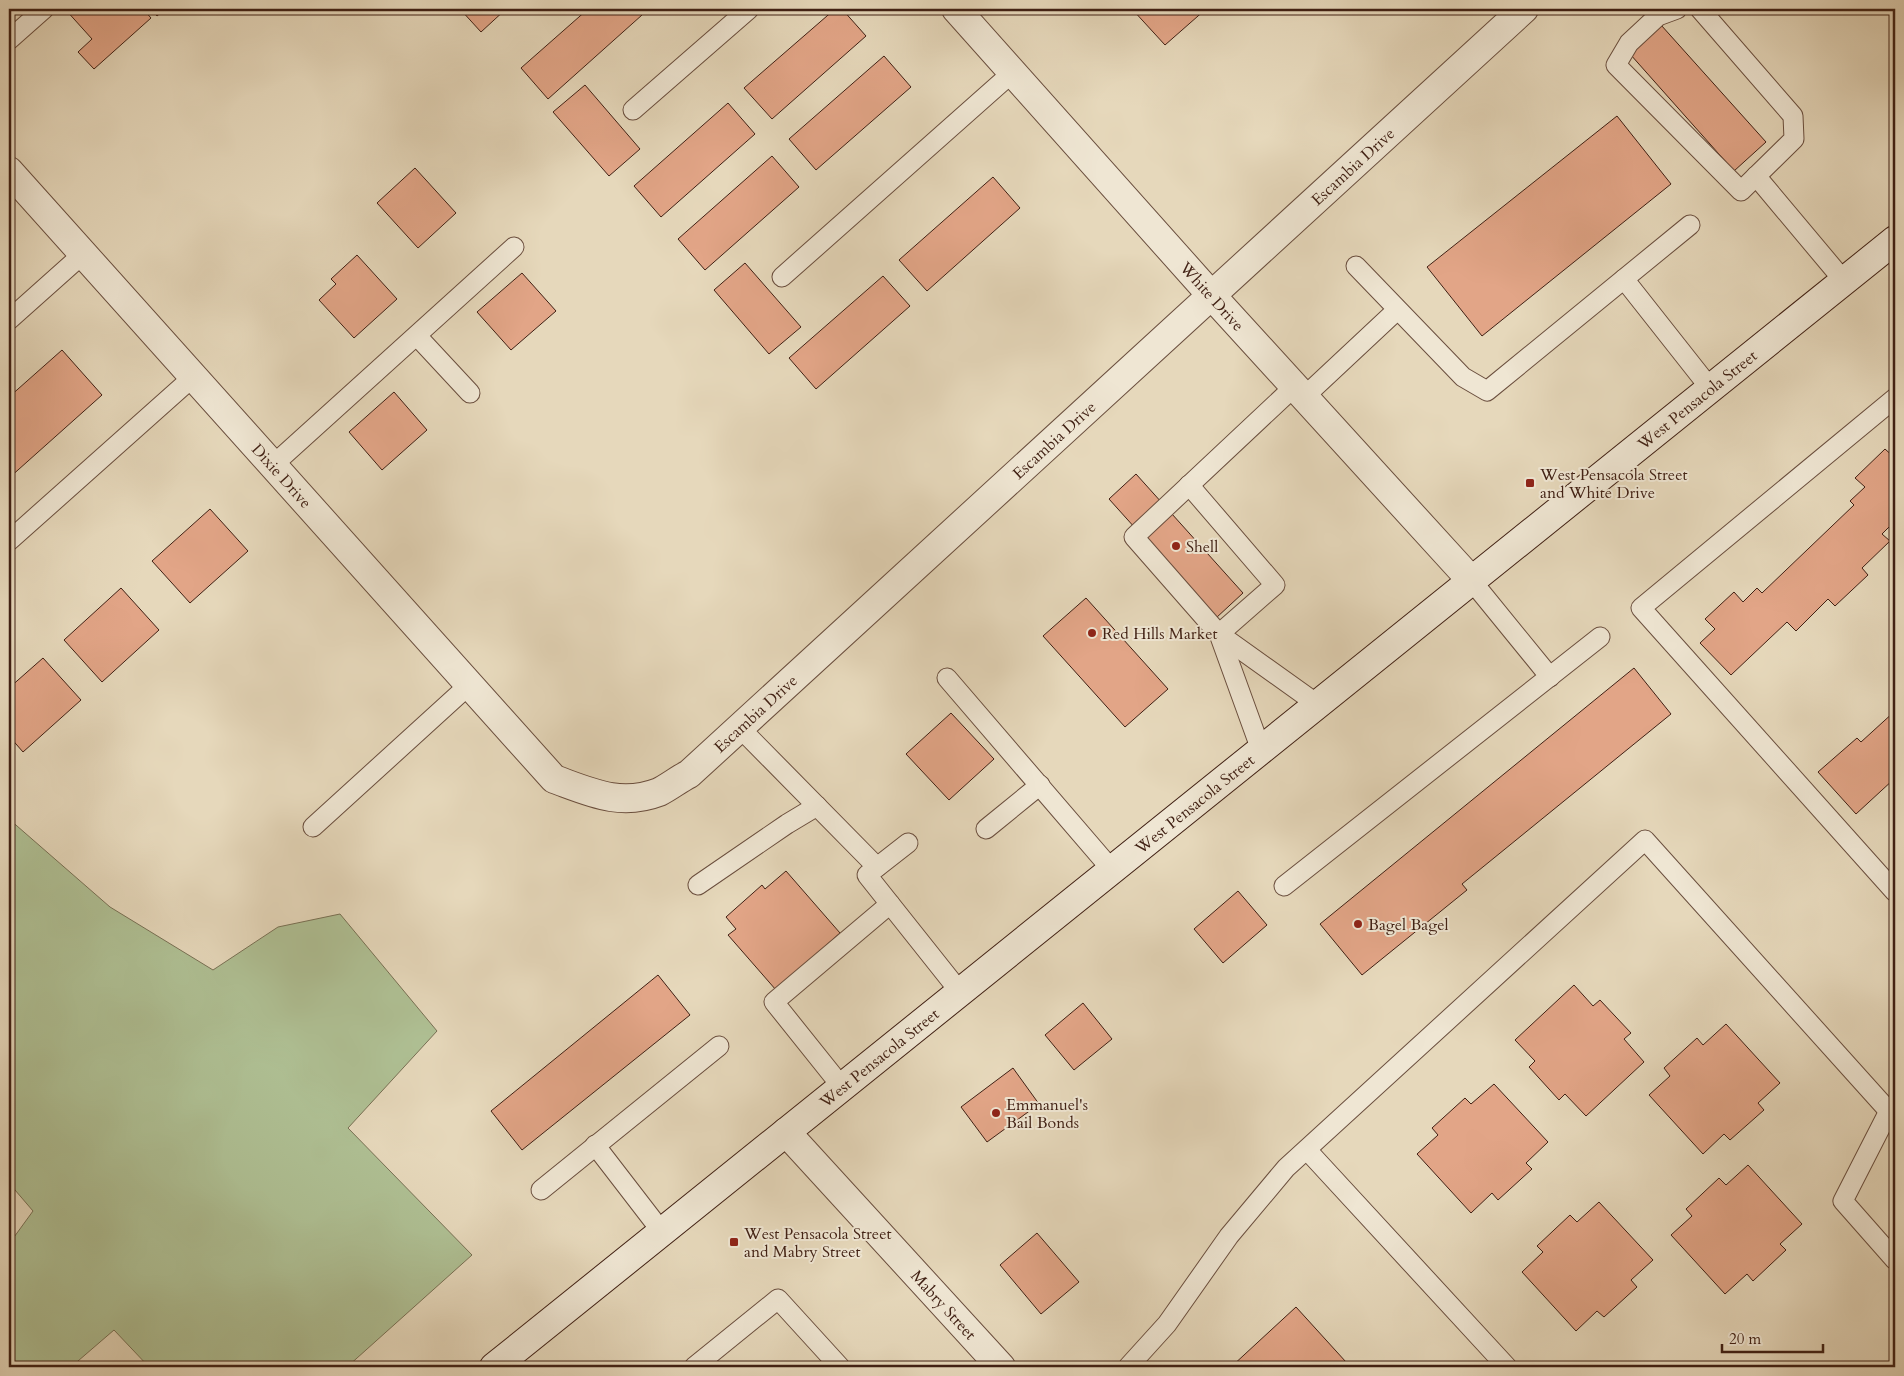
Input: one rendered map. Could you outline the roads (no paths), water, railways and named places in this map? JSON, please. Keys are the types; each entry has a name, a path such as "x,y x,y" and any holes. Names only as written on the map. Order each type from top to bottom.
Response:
{"street":[{"name":"White Drive","path":"956,9 1212,296 1471,580"},
{"name":"Escambia Drive","path":"554,780 612,798 627,799 659,792 689,774 1524,9"},
{"name":"Dixie Drive","path":"9,171 554,780"},
{"name":"West Pensacola Street","path":"494,1367 1895,240"},
{"name":"Mabry Street","path":"786,1132 1001,1367"}],"lane":[{"path":"9,40 44,9"},
{"path":"633,110 749,9"},
{"path":"1677,9 1658,16 1629,43 1616,65 1741,191 1794,139 1793,116 1700,9"},
{"path":"782,278 1013,72"},
{"path":"1756,176 1844,281"},
{"path":"1356,266 1463,377 1487,391 1690,225"},
{"path":"273,465 514,247"},
{"path":"9,320 83,254"},
{"path":"1624,279 1710,388"},
{"path":"1317,704 1219,634 1134,537 1189,485 1397,310"},
{"path":"417,336 470,393"},
{"path":"9,541 193,377"},
{"path":"1891,879 1641,608 1895,398"},
{"path":"1189,485 1275,584 1219,634"},
{"path":"1471,580 1550,677"},
{"path":"1219,634 1261,750"},
{"path":"1284,886 1600,636"},
{"path":"947,678 1112,870"},
{"path":"312,827 469,684"},
{"path":"739,728 877,867"},
{"path":"986,829 1040,785"},
{"path":"698,886 786,824 817,806"},
{"path":"1128,1367 1167,1324 1229,1236 1286,1168 1645,840 1892,1114 1843,1201 1895,1260"},
{"path":"908,843 867,875 960,992"},
{"path":"842,1087 774,1002 890,904"},
{"path":"541,1190 719,1046"},
{"path":"595,1146 662,1232"},
{"path":"1307,1150 1507,1367"},
{"path":"694,1367 778,1299 840,1367"}],"place":[{"name":"West Pensacola Street and White Drive","path":"1530,483"},
{"name":"Shell","path":"1176,546"},
{"name":"Red Hills Market","path":"1092,633"},
{"name":"Bagel Bagel","path":"1358,924"},
{"name":"Emmanuel's Bail Bonds","path":"996,1113"},
{"name":"West Pensacola Street and Mabry Street","path":"734,1242"}]}
